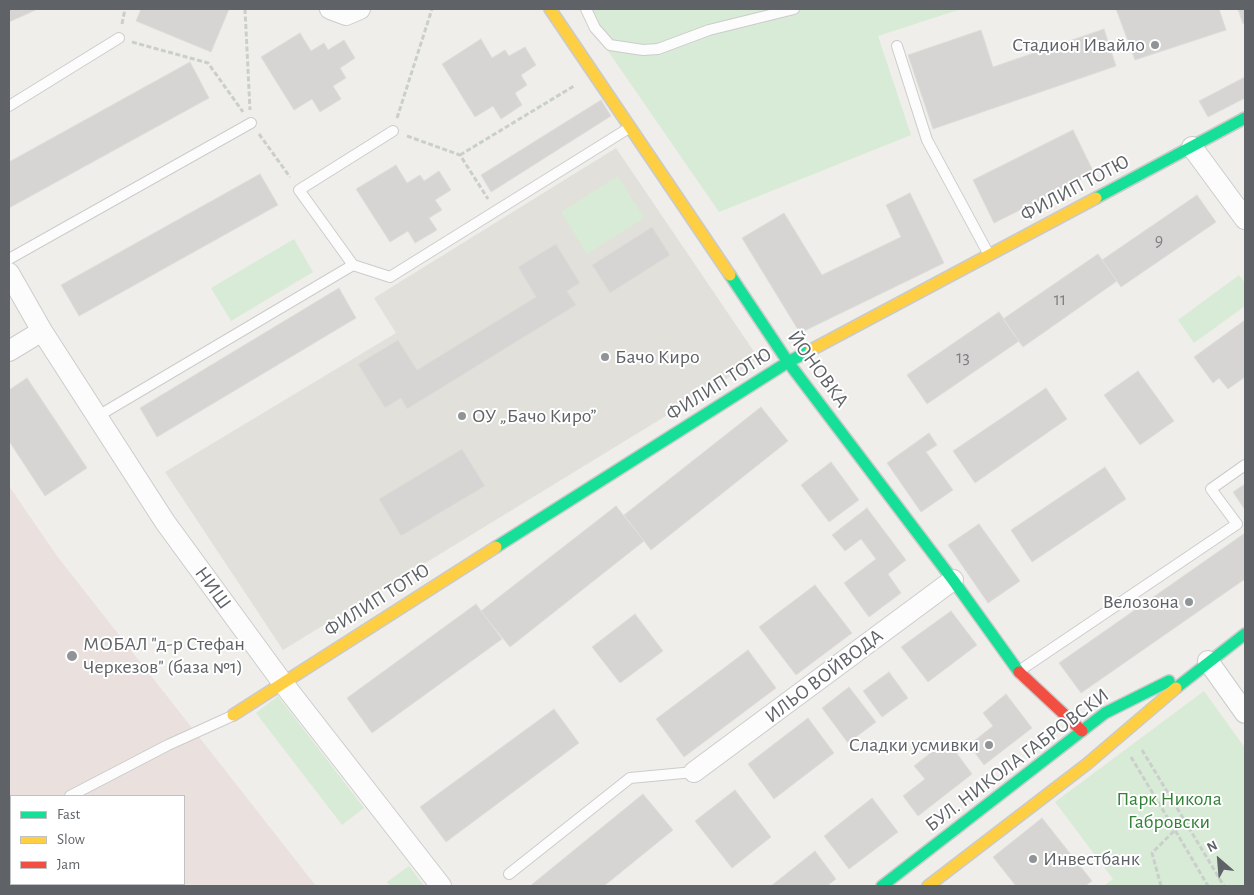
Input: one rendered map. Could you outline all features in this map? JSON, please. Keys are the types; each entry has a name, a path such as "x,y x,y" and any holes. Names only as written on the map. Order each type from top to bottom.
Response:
{"street":[{"path":"330,9 346,15 360,9"},
{"name":"ЙОНОВКА","path":"550,9 788,362 953,580 1018,672 1082,731"},
{"name":"ФИЛИП ТОТЮ","path":"233,715 282,682 788,362 1245,118"},
{"path":"1192,147 1245,219"},
{"name":"НИШ","path":"9,273 42,331 165,522 282,682 442,886"},
{"path":"9,351 42,331"},
{"name":"ИЛЬО ВОЙВОДА","path":"694,772 953,580"},
{"name":"БУЛ. НИКОЛА ГАБРОВСКИ","path":"928,886 1129,728 1208,661 1245,634"},
{"path":"1208,661 1245,713"},
{"name":"БУЛ. НИКОЛА ГАБРОВСКИ","path":"882,886 1105,713 1208,661"}],"lane":[{"path":"586,9 595,28 610,45 643,50 658,49 709,30 794,9"},
{"path":"9,106 119,38"},
{"path":"897,46 927,140 989,255"},
{"path":"9,259 251,123"},
{"path":"393,131 299,190 353,265 390,276 630,128"},
{"path":"98,416 353,265"},
{"path":"1018,672 1237,524 1210,489 1245,465"},
{"path":"72,795 168,745 233,715"},
{"path":"509,874 630,778 694,772"}],"path":[{"path":"245,9 251,123"},
{"path":"432,9 393,131 460,156 495,211"},
{"path":"119,38 208,63 299,190"},
{"path":"460,156 594,74"},
{"path":"1129,728 1224,886"},
{"path":"1119,736 1208,886"},
{"path":"1161,886 1152,854 1175,830"}],"shaded area":[{"name":"ОУ „Бачо Киро”","path":"616,148 759,359 283,650 165,472 396,333 374,298"},
{"name":"МОБАЛ \"д-р Стефан Черкезов\" (база №1)","path":"9,486 57,556 316,886 9,886"}],"green space":[{"path":"579,9 961,9 878,36 911,135 719,212"},
{"path":"618,176 644,218 587,254 561,212"},
{"path":"294,239 313,272 231,321 211,288"},
{"path":"1239,275 1245,283 1245,306 1194,343 1178,320"},
{"name":"Парк Никола Габровски","path":"1204,691 1245,748 1245,886 1104,886 1113,879 1055,802"},
{"path":"278,696 364,808 342,825 256,713"},
{"path":"409,866 424,886 390,886 387,882"}],"building":[{"path":"9,9 38,9 9,22"},
{"path":"141,9 229,9 211,52 136,21"},
{"name":"Стадион Ивайло","path":"1116,9 1219,9 1226,30 1135,60"},
{"path":"1238,9 1245,9 1245,23 1243,24"},
{"path":"1104,29 1116,66 933,129 908,55 981,30 993,67"},
{"path":"300,33 311,51 324,43 328,50 344,40 355,58 340,68 346,78 333,86 341,99 320,112 312,99 294,110 261,57"},
{"path":"481,39 492,58 505,50 509,56 525,47 536,65 521,75 527,85 515,93 522,105 501,119 493,106 475,117 442,64"},
{"path":"190,62 209,98 9,208 9,162"},
{"path":"1245,77 1245,98 1208,117 1199,101"},
{"path":"601,100 611,116 491,192 481,175"},
{"path":"1073,130 1094,173 994,223 973,180"},
{"path":"396,165 407,183 420,175 424,181 439,171 451,190 435,200 442,210 429,218 437,230 415,243 408,231 390,242 356,189"},
{"path":"260,174 278,205 79,316 61,285"},
{"path":"910,193 944,263 800,333 742,238 784,213 822,275 901,237 886,205"},
{"path":"1197,195 1216,222 1121,287 1102,260"},
{"path":"652,227 670,255 610,293 592,265"},
{"path":"556,244 580,283 567,291 576,305 407,409 401,398 385,408 358,364 398,340 417,370 536,297 518,267"},
{"path":"1098,254 1117,281 1023,347 1003,319"},
{"path":"339,288 356,318 157,437 140,408"},
{"path":"999,312 1019,341 927,404 907,375"},
{"path":"1245,320 1245,377 1228,389 1219,378 1213,383 1194,357"},
{"path":"1138,371 1174,421 1140,445 1104,395"},
{"path":"27,378 87,468 45,496 9,441 9,390"},
{"path":"1046,388 1067,419 975,483 953,451"},
{"path":"761,407 788,441 651,550 624,515"},
{"path":"929,433 937,445 926,452 953,490 921,512 887,463"},
{"path":"462,449 485,486 401,536 379,499"},
{"path":"831,462 859,500 829,522 801,485"},
{"path":"1105,467 1126,499 1032,562 1011,530"},
{"path":"1245,484 1245,510 1233,492"},
{"path":"616,506 644,541 510,647 481,611"},
{"path":"867,508 906,560 888,574 901,593 869,617 844,583 876,559 861,539 845,551 832,535"},
{"path":"979,524 1020,581 988,603 948,545"},
{"path":"1245,533 1245,579 1081,693 1059,663"},
{"path":"815,585 852,633 796,675 759,627"},
{"path":"476,604 502,639 372,733 347,698"},
{"path":"951,611 977,645 928,682 901,647"},
{"path":"635,614 663,651 620,683 592,647"},
{"path":"748,650 776,688 684,757 656,719"},
{"path":"889,672 908,698 882,717 863,691"},
{"path":"849,687 876,722 848,743 822,708"},
{"path":"1006,694 1032,728 984,765 969,745 993,726 983,713"},
{"path":"554,709 579,743 446,842 420,807"},
{"path":"808,718 834,753 774,799 748,764"},
{"path":"947,740 972,774 918,816 903,796 925,779 914,766"},
{"path":"735,790 771,837 732,868 695,821"},
{"path":"643,794 673,830 604,886 530,886"},
{"path":"872,798 898,832 849,869 824,836"},
{"path":"1042,818 1092,881 1085,886 1016,886 993,857"},
{"path":"815,851 836,879 827,886 771,886"}],"traffic: fast":[{"path":"1096,198 1245,118"},
{"path":"730,275 788,362 953,580 1019,672"},
{"path":"496,547 788,362 811,350"},
{"path":"1176,688 1245,634"},
{"path":"882,886 1105,713 1169,681"}],"traffic: slow":[{"path":"550,9 730,275"},
{"path":"811,350 1096,198"},
{"path":"233,715 496,547"},
{"path":"928,886 1087,764 1176,688"}],"traffic: jam":[{"path":"1019,672 1082,731"}],"place":[{"name":"Стадион Ивайло","path":"1155,45"},
{"name":"Бачо Киро","path":"605,357"},
{"name":"ОУ „Бачо Киро”","path":"462,416"},
{"name":"Велозона","path":"1189,602"},
{"name":"МОБАЛ \"д-р Стефан Черкезов\" (база №1)","path":"72,656"},
{"name":"Сладки усмивки","path":"989,745"},
{"name":"Инвестбанк","path":"1033,859"}]}
